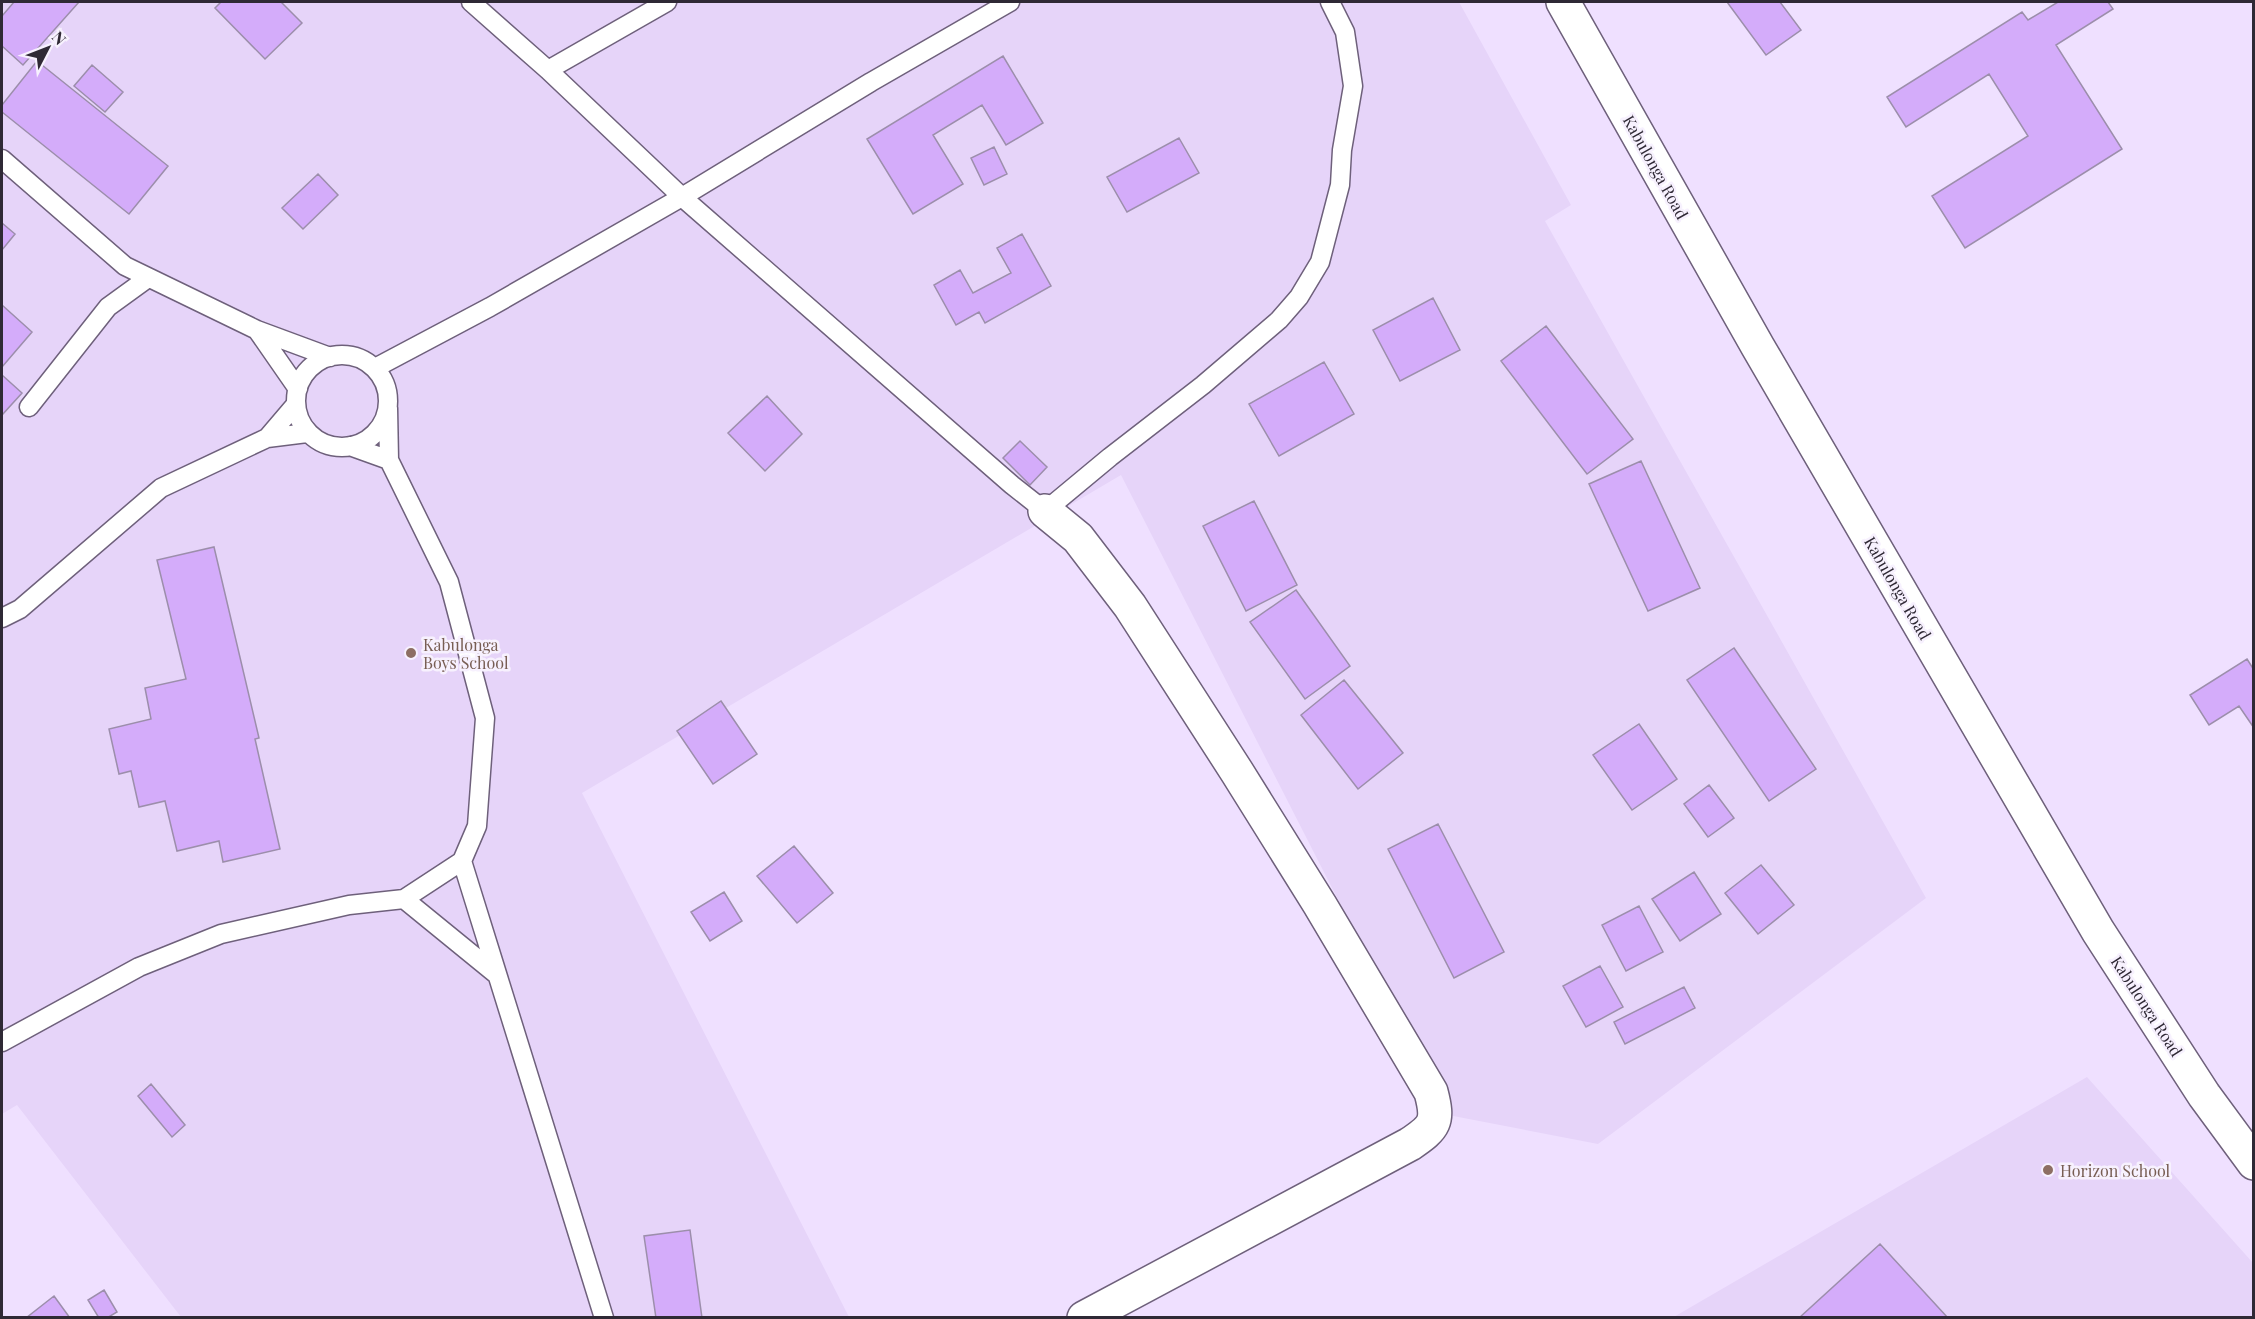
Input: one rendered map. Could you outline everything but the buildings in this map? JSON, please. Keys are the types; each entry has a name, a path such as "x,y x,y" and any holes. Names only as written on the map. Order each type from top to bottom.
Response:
{"main road":[{"name":"Kabulonga Road","path":"1563,2 1758,347 2092,921 2204,1095 2253,1163"},
{"path":"1045,511 1078,538 1130,606 1320,905 1431,1092 1436,1111 1429,1130 1410,1144 1084,1317"}],"lane":[{"path":"471,2 548,70 682,197 1012,485 1045,511 1203,385 1279,320 1299,297 1320,262 1340,185 1342,150 1353,86 1346,32 1330,2"},
{"path":"548,70 667,2"},
{"path":"375,368 490,307 682,197 861,88 1010,2"},
{"path":"2,159 125,266 256,330 330,357"},
{"path":"29,408 108,307 148,278"},
{"path":"256,330 297,396 299,420 307,433 319,442 334,447 363,442 374,434 383,422 388,408"},
{"path":"2,1042 139,967 221,934 349,905 404,899 462,861 477,826 485,718 449,582 389,460 386,387 375,368 362,359 346,355 330,357 315,365 305,375 297,396 267,438"},
{"path":"2,618 20,609 161,488 267,438 307,433"},
{"path":"350,446 389,460"},
{"path":"462,861 604,1317"},
{"path":"404,899 496,974"}],"shaded area":[{"name":"Kabulonga Boys School","path":"2,2 1459,2 1571,205 1545,221 1926,898 1598,1144 1448,1115 1121,475 582,793 849,1317 181,1317 17,1105 2,1114"},
{"name":"Horizon School","path":"2087,1077 2253,1263 2253,1317 1672,1318"}],"place":[{"name":"Kabulonga Boys School","path":"411,653"},
{"name":"Horizon School","path":"2048,1170"}]}
